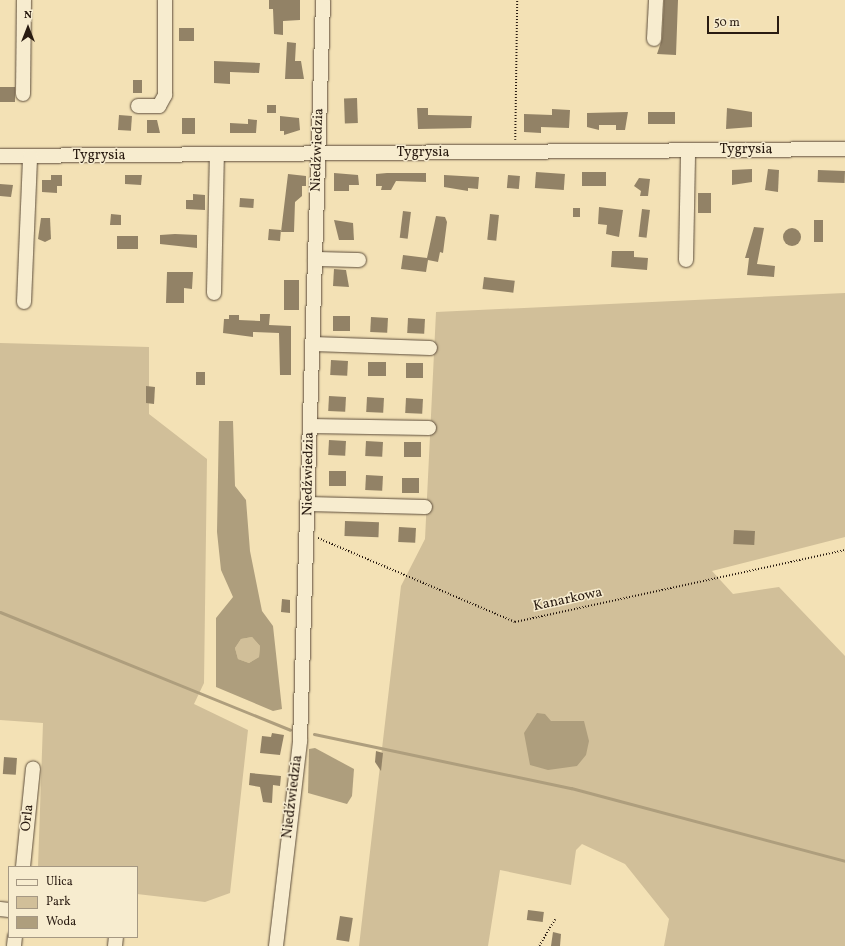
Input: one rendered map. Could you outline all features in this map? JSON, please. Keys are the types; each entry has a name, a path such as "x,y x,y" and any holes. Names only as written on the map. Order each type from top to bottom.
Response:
{"street":[{"path":"24,0 24,94"},
{"path":"138,106 159,106 165,95 165,0"},
{"name":"Niedźwiedzia","path":"276,946 300,741 308,533 323,0"},
{"path":"654,39 656,0"},
{"name":"Tygrysia","path":"0,156 845,150"},
{"path":"686,260 688,151"},
{"path":"214,293 217,154"},
{"path":"24,302 30,156"},
{"path":"315,259 359,260"},
{"path":"313,344 430,348"},
{"path":"310,426 429,428"},
{"path":"308,504 425,507"},
{"name":"Orla","path":"23,866 33,769"}],"path":[{"path":"514,153 517,0"},
{"name":"Kanarkowa","path":"308,533 515,622 845,550"},
{"path":"539,946 555,919"}],"green space":[{"path":"845,293 845,537 712,571 733,594 779,587 845,656 845,946 664,946 669,919 625,864 582,844 576,850 571,885 500,870 488,946 359,946 401,586 425,539 436,312"},
{"path":"0,343 149,347 149,414 207,459 204,683 194,704 248,730 230,893 205,902 138,894 138,866 38,866 43,723 0,720"},
{"path":"252,637 260,646 259,657 249,663 238,659 235,648 241,639"}],"water":[{"path":"219,421 233,421 235,486 246,500 250,551 262,611 273,626 282,709 273,711 216,687 216,618 233,597 221,570 217,532","holes":["252,637 260,646 259,657 249,663 238,659 235,648 241,639"]},
{"path":"537,713 545,714 551,721 584,721 589,741 586,755 577,766 548,770 530,765 524,733"},
{"path":"315,748 354,769 352,796 347,804 308,793 309,749"}],"building":[{"path":"269,0 300,0 300,20 283,21 283,35 274,34 273,9 269,9"},
{"path":"664,0 678,0 676,55 657,54 662,39"},
{"path":"179,28 194,28 194,41 179,41"},
{"path":"287,42 296,43 295,61 301,61 304,79 285,79"},
{"path":"214,61 260,63 259,73 230,72 230,84 214,83"},
{"path":"133,80 142,80 142,93 133,93"},
{"path":"0,87 15,87 15,102 0,102"},
{"path":"344,98 357,98 358,123 345,123"},
{"path":"267,105 276,105 276,113 267,113"},
{"path":"417,108 428,108 428,115 472,116 471,128 418,129"},
{"path":"727,108 752,112 752,127 726,129"},
{"path":"552,109 570,110 569,128 541,127 541,133 524,132 524,114 552,115"},
{"path":"628,112 625,130 616,130 616,125 599,125 599,130 587,127 587,113"},
{"path":"648,112 675,112 675,124 648,124"},
{"path":"119,115 132,116 131,131 118,130"},
{"path":"280,116 299,118 300,130 284,135 284,131 280,131"},
{"path":"182,118 195,118 195,134 182,134"},
{"path":"248,119 257,120 256,133 230,133 230,123 248,124"},
{"path":"147,120 157,120 160,133 147,133"},
{"path":"752,169 752,182 732,185 732,170"},
{"path":"768,169 779,170 778,192 765,190"},
{"path":"818,170 845,171 845,183 818,182"},
{"path":"536,172 565,174 564,190 535,188"},
{"path":"582,172 606,172 606,186 582,186"},
{"path":"334,173 358,175 359,185 349,185 349,191 334,191"},
{"path":"426,173 426,182 396,181 391,190 381,190 382,186 376,186 376,174"},
{"path":"288,174 306,176 306,186 302,186 302,196 295,202 294,232 281,232"},
{"path":"51,175 62,175 62,186 57,186 57,193 42,192 42,180 51,180"},
{"path":"125,175 142,175 141,185 125,184"},
{"path":"444,175 479,177 478,189 468,188 468,191 444,187"},
{"path":"508,175 520,176 519,189 507,188"},
{"path":"639,178 650,179 648,196 640,196 641,191 634,186"},
{"path":"0,184 13,185 11,197 0,196"},
{"path":"698,193 711,193 711,213 698,213"},
{"path":"193,194 205,195 205,210 186,209 186,200 193,200"},
{"path":"240,198 254,199 253,208 239,207"},
{"path":"599,207 623,210 619,237 606,234 607,225 598,224"},
{"path":"573,208 580,208 580,217 573,217"},
{"path":"642,209 650,210 647,238 639,237"},
{"path":"403,211 411,212 408,239 400,238"},
{"path":"111,214 121,215 121,225 110,225"},
{"path":"490,214 499,215 496,241 487,240"},
{"path":"436,216 445,217 447,222 443,253 440,252 438,262 428,260 426,272 401,269 403,255 427,258"},
{"path":"41,218 50,218 51,239 45,242 38,239"},
{"path":"334,220 353,223 354,240 339,240"},
{"path":"814,220 823,220 823,242 814,242"},
{"path":"754,227 764,228 757,264 775,266 774,277 747,275 749,258 745,258"},
{"path":"792,228 798,231 801,237 798,243 792,246 786,243 783,237 786,231"},
{"path":"269,229 281,230 280,241 268,240"},
{"path":"160,235 197,235 197,248 160,244"},
{"path":"117,236 138,236 138,249 117,249"},
{"path":"612,251 634,251 634,257 648,258 647,270 611,267"},
{"path":"334,269 346,270 349,287 333,286"},
{"path":"167,272 193,272 192,289 184,288 184,303 166,303"},
{"path":"484,277 515,281 513,293 483,289"},
{"path":"284,280 299,280 299,310 284,310"},
{"path":"260,314 270,314 269,325 291,326 291,375 280,375 279,333 253,332 253,337 223,333 224,319 229,319 229,315 239,315 239,320 260,321"},
{"path":"333,316 350,316 350,331 333,331"},
{"path":"371,317 388,318 387,333 370,332"},
{"path":"408,318 425,319 424,334 407,333"},
{"path":"331,360 348,361 347,376 330,375"},
{"path":"368,362 386,362 386,376 368,376"},
{"path":"406,363 423,363 423,378 406,378"},
{"path":"196,372 205,372 205,385 196,385"},
{"path":"146,386 155,387 154,404 146,403"},
{"path":"329,396 346,397 345,412 328,411"},
{"path":"367,397 384,398 383,413 366,412"},
{"path":"406,398 423,399 422,414 405,413"},
{"path":"329,440 346,441 345,456 328,455"},
{"path":"366,441 383,442 382,457 365,456"},
{"path":"404,442 421,442 421,457 404,457"},
{"path":"329,471 346,471 346,486 329,486"},
{"path":"366,475 383,476 382,491 365,490"},
{"path":"402,478 419,478 419,493 402,493"},
{"path":"345,521 379,522 378,537 344,536"},
{"path":"399,527 416,528 415,543 398,542"},
{"path":"734,530 755,531 754,545 733,544"},
{"path":"282,599 290,600 290,613 281,612"},
{"path":"272,733 284,735 280,755 260,753 262,736 271,737"},
{"path":"376,751 383,753 381,771 375,762"},
{"path":"4,757 17,758 16,775 3,774"},
{"path":"250,773 281,776 280,786 273,785 272,803 263,802 260,787 249,785"},
{"path":"528,910 544,912 543,922 527,920"},
{"path":"340,916 353,918 349,942 336,940"},
{"path":"553,932 561,934 560,946 551,946"}],"waterway":[{"path":"0,612 290,730"},
{"path":"314,734 571,788 845,861"}]}
